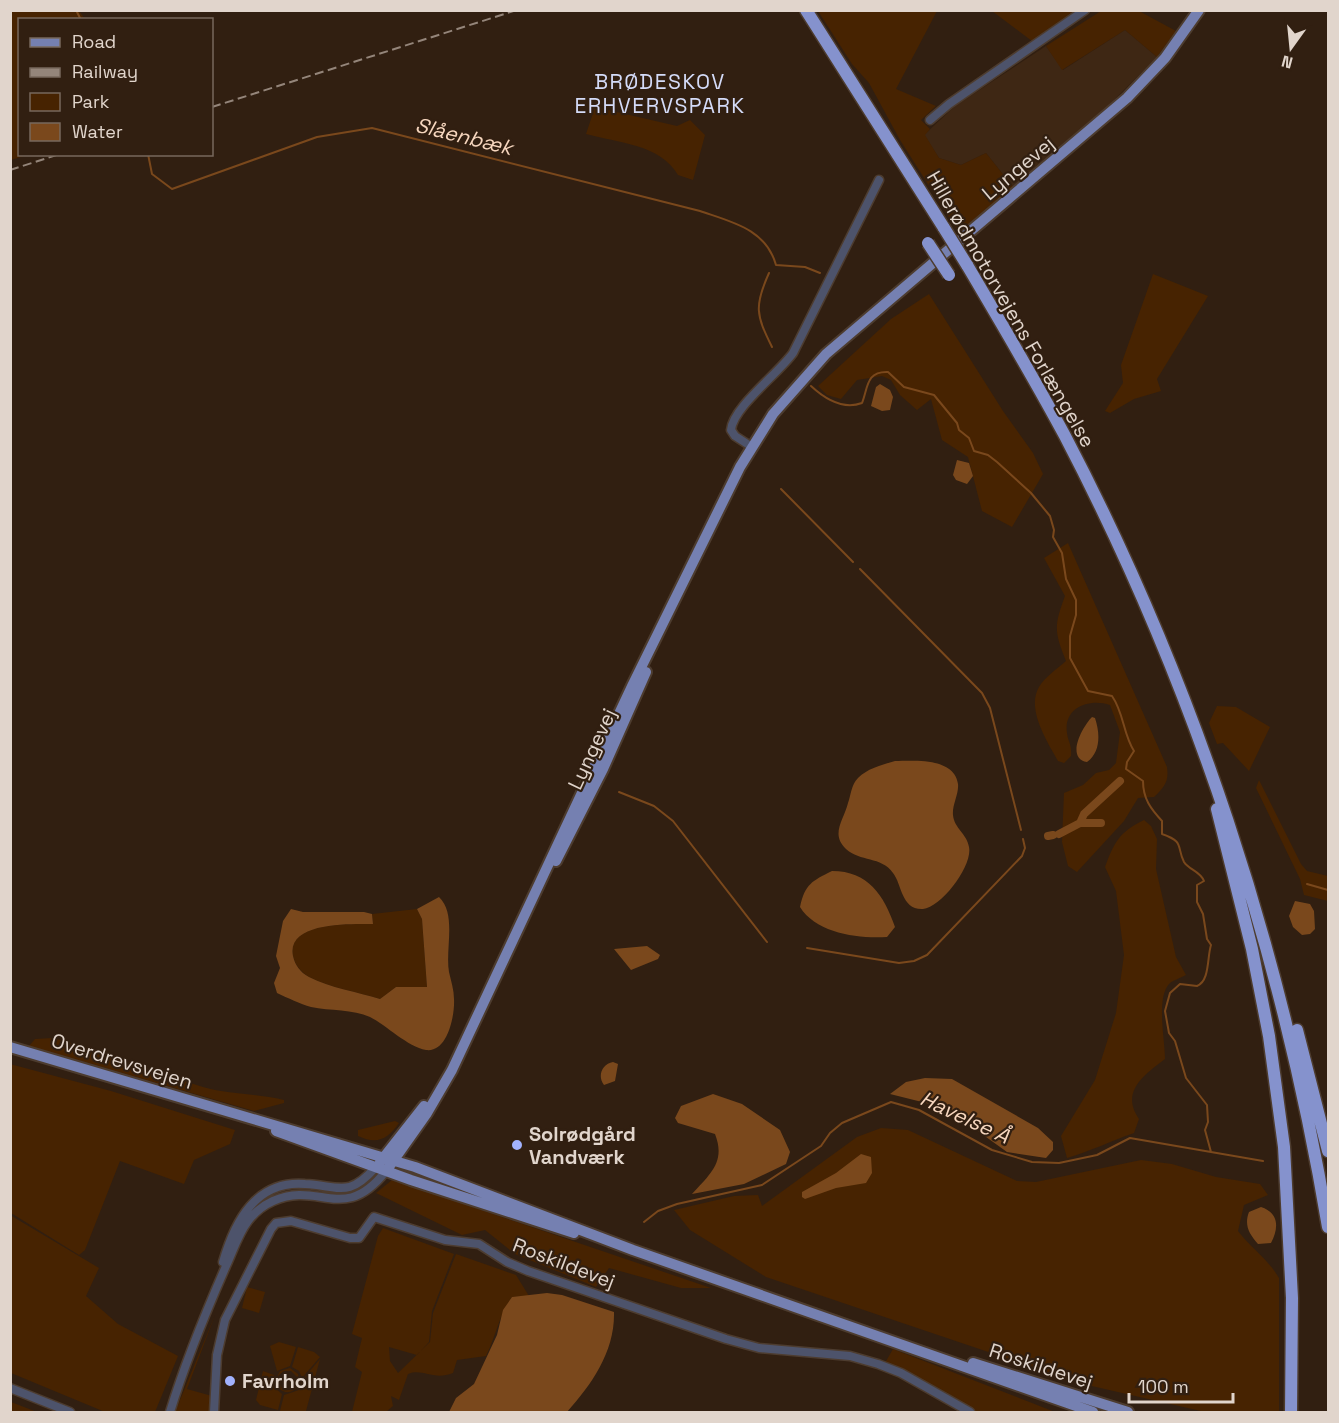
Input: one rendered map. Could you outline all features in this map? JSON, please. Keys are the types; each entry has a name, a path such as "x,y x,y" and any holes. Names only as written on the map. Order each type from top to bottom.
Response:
{"highway":[{"name":"Hillerødmotorvejens Forlængelse","path":"806,10 967,265 1065,437 1134,579 1172,670 1216,787 1255,909 1280,993 1313,1137 1329,1227"},
{"path":"928,243 949,275"},
{"path":"1216,787 1218,820 1252,949 1269,1036 1284,1147 1289,1218 1292,1334 1289,1413"},
{"path":"1255,909 1276,951 1329,1151"}],"main road":[{"name":"Lyngevej","path":"385,1164 457,1055 595,765 752,447 793,388 826,354 1127,98 1165,58 1199,10"},
{"name":"Overdrevsvejen","path":"10,1047 223,1110 385,1164"},
{"name":"Overdrevsvejen","path":"223,1110 292,1137 385,1164"},
{"name":"Roskildevej","path":"385,1164 508,1202 633,1250 1093,1413"},
{"name":"Roskildevej","path":"385,1164 542,1224 633,1250"},
{"name":"Roskildevej","path":"909,1346 997,1370 1128,1413"}],"street":[{"path":"930,120 949,104 1084,10"},
{"path":"752,447 735,436 731,430 736,415 781,370 793,353 879,180"},
{"path":"163,1413 178,1384 241,1233 258,1210 273,1201 291,1195 345,1200 358,1196 368,1190 385,1164"},
{"name":"Roskildevej","path":"214,1413 217,1355 225,1320 271,1229 276,1223 291,1221 350,1238 358,1238 374,1217 445,1240 479,1244 507,1262 528,1271 726,1339 759,1348 850,1356 878,1364 901,1373 970,1413"},
{"path":"170,1413 178,1384"},
{"path":"10,1388 70,1413"}],"shaded area":[{"path":"1125,30 1157,57 1102,112 1013,187 986,153 961,165 939,158 924,135 955,106 1046,46 1063,70"}],"green space":[{"path":"11,10 79,11 84,18 18,18 18,156 24,156 11,160"},
{"path":"818,11 937,11 896,89 936,106 921,120 930,129 925,135 939,158 961,165 986,153 1013,187 959,233 900,140 869,83 852,64"},
{"path":"992,11 1074,11 1032,41"},
{"path":"1101,11 1139,11 1176,31 1157,57 1125,30 1062,70 1046,46"},
{"path":"595,107 677,126 690,120 705,135 693,180 678,175 661,157 649,151 586,134"},
{"path":"1153,274 1208,296 1157,379 1161,391 1134,399 1110,413 1105,411 1123,383 1121,365"},
{"path":"929,294 1003,411 1033,453 1043,474 1012,527 982,511 968,457 942,440 931,399 917,410 900,395 891,380 882,376 857,380 841,399 827,395 818,386 891,319"},
{"path":"1068,543 1167,767 1167,780 1161,790 1154,797 1138,798 1124,821 1077,872 1068,866 1062,842 1064,793 1083,785 1096,773 1109,770 1116,763 1120,732 1110,705 1094,703 1080,707 1069,717 1067,724 1071,756 1064,763 1058,761 1036,715 1035,705 1039,687 1066,661 1057,629 1065,596 1044,558"},
{"path":"1217,706 1236,707 1270,727 1249,771 1223,743 1217,744 1209,723"},
{"path":"1259,780 1301,864 1307,871 1328,876 1328,901 1304,895 1300,879 1256,788"},
{"path":"1144,820 1151,826 1157,839 1156,869 1176,957 1186,975 1169,984 1165,991 1162,1020 1165,1059 1149,1071 1133,1092 1134,1109 1139,1119 1134,1133 1067,1158 1061,1136 1095,1080 1116,1013 1124,955 1116,891 1105,867 1118,839"},
{"path":"417,909 422,919 427,987 396,987 380,999 317,981 303,973 295,962 294,945 300,936 310,930 337,925 373,924 372,914"},
{"path":"53,1038 203,1087 274,1098 284,1100 284,1103 254,1111 29,1046 35,1039"},
{"path":"10,1064 111,1091 235,1130 230,1144 194,1160 184,1184 120,1161 85,1250 79,1255 11,1213"},
{"path":"395,1121 399,1123 382,1139 371,1140 358,1136 358,1130"},
{"path":"881,1128 908,1130 1017,1181 1036,1182 1141,1160 1172,1164 1216,1177 1260,1184 1268,1195 1244,1205 1238,1231 1279,1278 1279,1412 1205,1412 1083,1384 766,1277 690,1230 674,1210 734,1196 758,1195 762,1206 857,1137"},
{"path":"392,1180 711,1288 681,1288 609,1268 596,1287 515,1254 485,1230 462,1235 376,1193"},
{"path":"10,1215 99,1268 86,1296 118,1324 178,1356 155,1412 105,1412 11,1373"},
{"path":"383,1228 454,1254 432,1311 429,1342 421,1351 430,1342 433,1313 456,1254 516,1275 529,1296 512,1297 486,1356 457,1360 453,1373 446,1375 419,1372 408,1374 399,1400 391,1396 393,1406 386,1412 352,1412 362,1372 355,1367 362,1338 352,1334 378,1236","holes":["389,1347 417,1355 398,1373 390,1361"]},
{"path":"247,1287 265,1292 259,1313 242,1308"},
{"path":"215,1315 187,1389 212,1396 211,1412 175,1412"},
{"path":"279,1342 296,1347 290,1366 277,1371 270,1346"},
{"path":"298,1347 314,1352 320,1357 302,1378 299,1371 292,1367"},
{"path":"893,1349 1055,1412 977,1412 885,1363"},
{"path":"320,1359 306,1411 280,1411 284,1395 299,1390 302,1380"},
{"path":"290,1368 298,1374 300,1383 296,1389 287,1392 278,1388 276,1379 280,1371","holes":["284,1371 291,1371 297,1377 296,1386 290,1390 283,1389 278,1382 279,1375"]},
{"path":"263,1371 274,1375 274,1387 282,1394 278,1410 260,1405 256,1400"},
{"path":"11,1402 37,1412 11,1412"}],"water":[{"path":"880,384 890,390 893,397 890,410 882,411 871,406 876,387"},
{"path":"957,460 969,463 973,476 967,484 956,480 953,475"},
{"path":"1092,717 1095,718 1097,724 1098,742 1095,753 1087,762 1077,755 1077,748 1084,727"},
{"path":"895,761 922,761 941,765 955,775 958,784 953,815 968,842 969,855 955,884 939,901 923,909 916,908 906,901 896,878 888,868 877,861 852,853 846,849 839,838 840,827 856,781 871,769"},
{"path":"832,871 845,872 865,880 880,895 895,927 887,937 863,937 839,932 816,923 807,916 800,907 804,893 810,884"},
{"path":"439,897 448,913 448,963 454,992 454,1006 449,1031 440,1045 434,1049 426,1050 412,1045 363,1014 311,1007 277,993 274,983 280,968 276,956 283,921 291,909 303,912 372,914 373,924 323,927 310,930 300,936 294,945 293,956 298,968 309,977 335,987 380,999 396,987 427,987 422,919 417,909"},
{"path":"1295,901 1310,904 1314,911 1315,929 1310,934 1302,935 1293,927 1289,916"},
{"path":"647,946 660,955 658,959 631,970 614,949"},
{"path":"613,1062 618,1064 615,1081 604,1085 601,1078 603,1068"},
{"path":"925,1078 952,1079 1038,1128 1053,1142 1053,1150 1046,1158 1007,1152 961,1119 930,1104 890,1094 906,1082"},
{"path":"713,1094 742,1104 780,1130 790,1152 786,1164 744,1184 692,1194 714,1167 719,1152 718,1144 715,1134 678,1123 675,1118 681,1106"},
{"path":"861,1154 871,1157 872,1173 866,1183 836,1188 805,1199 802,1197 802,1192 836,1173"},
{"path":"1261,1207 1271,1213 1276,1222 1271,1243 1258,1244 1248,1229 1249,1212"},
{"path":"547,1293 562,1295 614,1312 611,1340 600,1366 567,1412 449,1412 456,1398 474,1384 497,1335 503,1310 512,1297"}],"waterway":[{"name":"Slåenbæk","path":"76,10 80,18"},
{"name":"Slåenbæk","path":"148,156 152,174 172,189 317,137 372,128 700,211 735,223 756,235 771,253 776,265 805,267 820,273"},
{"name":"Slåenbæk","path":"769,273 761,294 759,310 763,327 772,347"},
{"name":"Slåenbæk","path":"811,386 835,402 855,405 862,403 872,377 881,372 888,372 904,387 934,395 957,423 959,430 969,438 974,451 988,455 997,462 1031,493 1050,516 1054,530 1053,537 1062,553 1066,579 1076,600 1076,615 1070,636 1070,658 1088,691 1112,696 1134,751 1127,762 1126,769 1143,781 1148,803 1162,821 1162,834 1177,842 1184,862 1204,881 1197,885 1197,902 1203,914 1207,939 1211,945 1206,974 1197,986 1180,984 1170,993 1165,1011 1169,1033 1175,1041 1186,1078 1207,1105 1208,1122 1205,1130 1211,1152"},
{"path":"781,489 853,562"},
{"path":"860,569 982,693 990,708 1021,830"},
{"path":"1080,823 1084,814 1120,781"},
{"path":"619,792 654,806 673,821 767,942"},
{"path":"1059,834 1080,823 1101,823"},
{"path":"1048,836 1053,835"},
{"path":"807,948 899,963 914,961 927,955 1022,856 1025,848 1023,839"},
{"path":"1307,884 1328,890"},
{"name":"Havelse Å","path":"644,1222 658,1211 677,1204 762,1185 821,1146 830,1133 842,1123 891,1102 919,1110 992,1150 1032,1162 1059,1163 1097,1155 1130,1138 1263,1161"}],"railway":[{"path":"213,107 517,10"},
{"path":"10,170 54,156"}],"place":[{"name":"Solrødgård Vandværk","path":"517,1145"},
{"name":"Favrholm","path":"230,1381"}],"district":[{"name":"BRØDESKOV ERHVERVSPARK","path":"660,93"}]}
